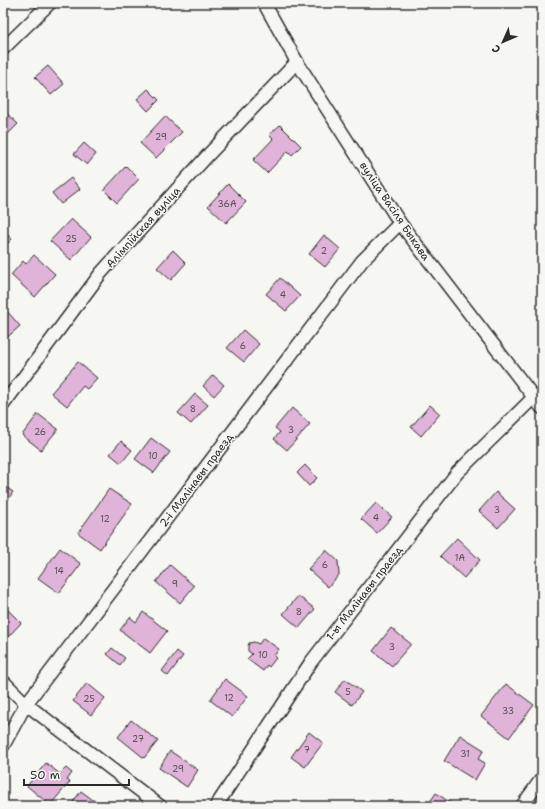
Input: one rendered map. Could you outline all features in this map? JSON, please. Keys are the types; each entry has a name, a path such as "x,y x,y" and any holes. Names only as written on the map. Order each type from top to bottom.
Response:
{"street":[{"path":"3,49 50,3"},
{"name":"вуліца Васіля Быкава","path":"264,3 297,62 400,223 542,408"},
{"name":"Алімпійская вуліца","path":"3,405 101,273 209,154 297,62"},
{"name":"2-і Малінавы праезд","path":"3,746 26,704 362,261 400,223"},
{"name":"1-ы Малінавы праезд","path":"216,806 311,662 458,472 533,398"},
{"path":"3,682 26,704 160,806"},
{"path":"522,806 542,778"}],"building":[{"path":"48,66 64,84 51,95 35,77"},
{"path":"148,89 159,100 148,111 137,99"},
{"path":"3,110 18,124 3,139"},
{"path":"165,116 182,132 156,158 140,143"},
{"path":"280,125 301,146 292,155 288,151 267,173 253,160 273,139 269,135"},
{"path":"84,143 96,154 87,165 74,154"},
{"path":"126,166 139,179 117,203 104,190"},
{"path":"71,178 80,189 61,204 52,193"},
{"path":"228,184 246,202 226,223 208,206"},
{"path":"71,219 91,237 71,260 50,241"},
{"path":"3,231 12,239 3,248"},
{"path":"324,235 340,249 325,267 309,254"},
{"path":"173,250 186,263 171,280 157,268"},
{"path":"34,255 55,274 35,297 11,275 23,261 26,264"},
{"path":"280,278 300,296 286,311 266,294"},
{"path":"6,310 20,326 3,341 3,313"},
{"path":"243,330 259,344 244,362 227,348"},
{"path":"78,362 97,378 87,389 83,386 67,406 51,393"},
{"path":"213,375 224,385 214,396 203,386"},
{"path":"195,394 208,405 191,424 178,413"},
{"path":"430,405 440,414 421,436 411,427"},
{"path":"292,408 310,424 287,450 274,439 280,432 275,428"},
{"path":"38,414 58,429 41,450 22,435"},
{"path":"151,438 170,452 154,473 135,459"},
{"path":"121,441 132,450 121,463 110,454"},
{"path":"305,465 317,478 309,486 297,473"},
{"path":"3,485 13,492 3,507"},
{"path":"109,489 132,504 100,549 78,533"},
{"path":"496,492 515,509 498,528 479,511"},
{"path":"376,503 392,517 377,533 361,519"},
{"path":"457,538 480,560 464,578 440,556"},
{"path":"60,548 81,564 59,593 38,578"},
{"path":"326,550 338,561 339,575 328,587 308,569"},
{"path":"170,565 194,586 180,603 156,582"},
{"path":"298,596 315,609 299,628 283,614"},
{"path":"3,605 21,623 8,637 3,632"},
{"path":"143,612 167,631 150,653 120,630 130,617 136,622"},
{"path":"391,628 411,644 392,666 373,651"},
{"path":"263,638 279,649 274,656 276,658 269,667 267,665 263,671 247,659 252,654 248,651 249,643 254,642 259,644"},
{"path":"112,648 125,658 120,665 107,654"},
{"path":"177,651 183,656 168,676 162,671"},
{"path":"225,679 248,696 232,717 210,700"},
{"path":"345,679 362,692 352,705 335,692"},
{"path":"87,683 105,698 91,715 73,701"},
{"path":"506,684 534,705 509,738 481,716"},
{"path":"131,720 158,741 144,758 118,737"},
{"path":"309,732 323,743 305,767 291,757"},
{"path":"460,735 484,750 478,759 485,763 475,780 444,761"},
{"path":"170,751 198,770 187,787 159,768"},
{"path":"46,763 60,774 66,768 72,773 67,780 70,782 50,805 27,786"},
{"path":"81,791 101,806 70,806"},
{"path":"436,793 455,806 427,806"}]}
